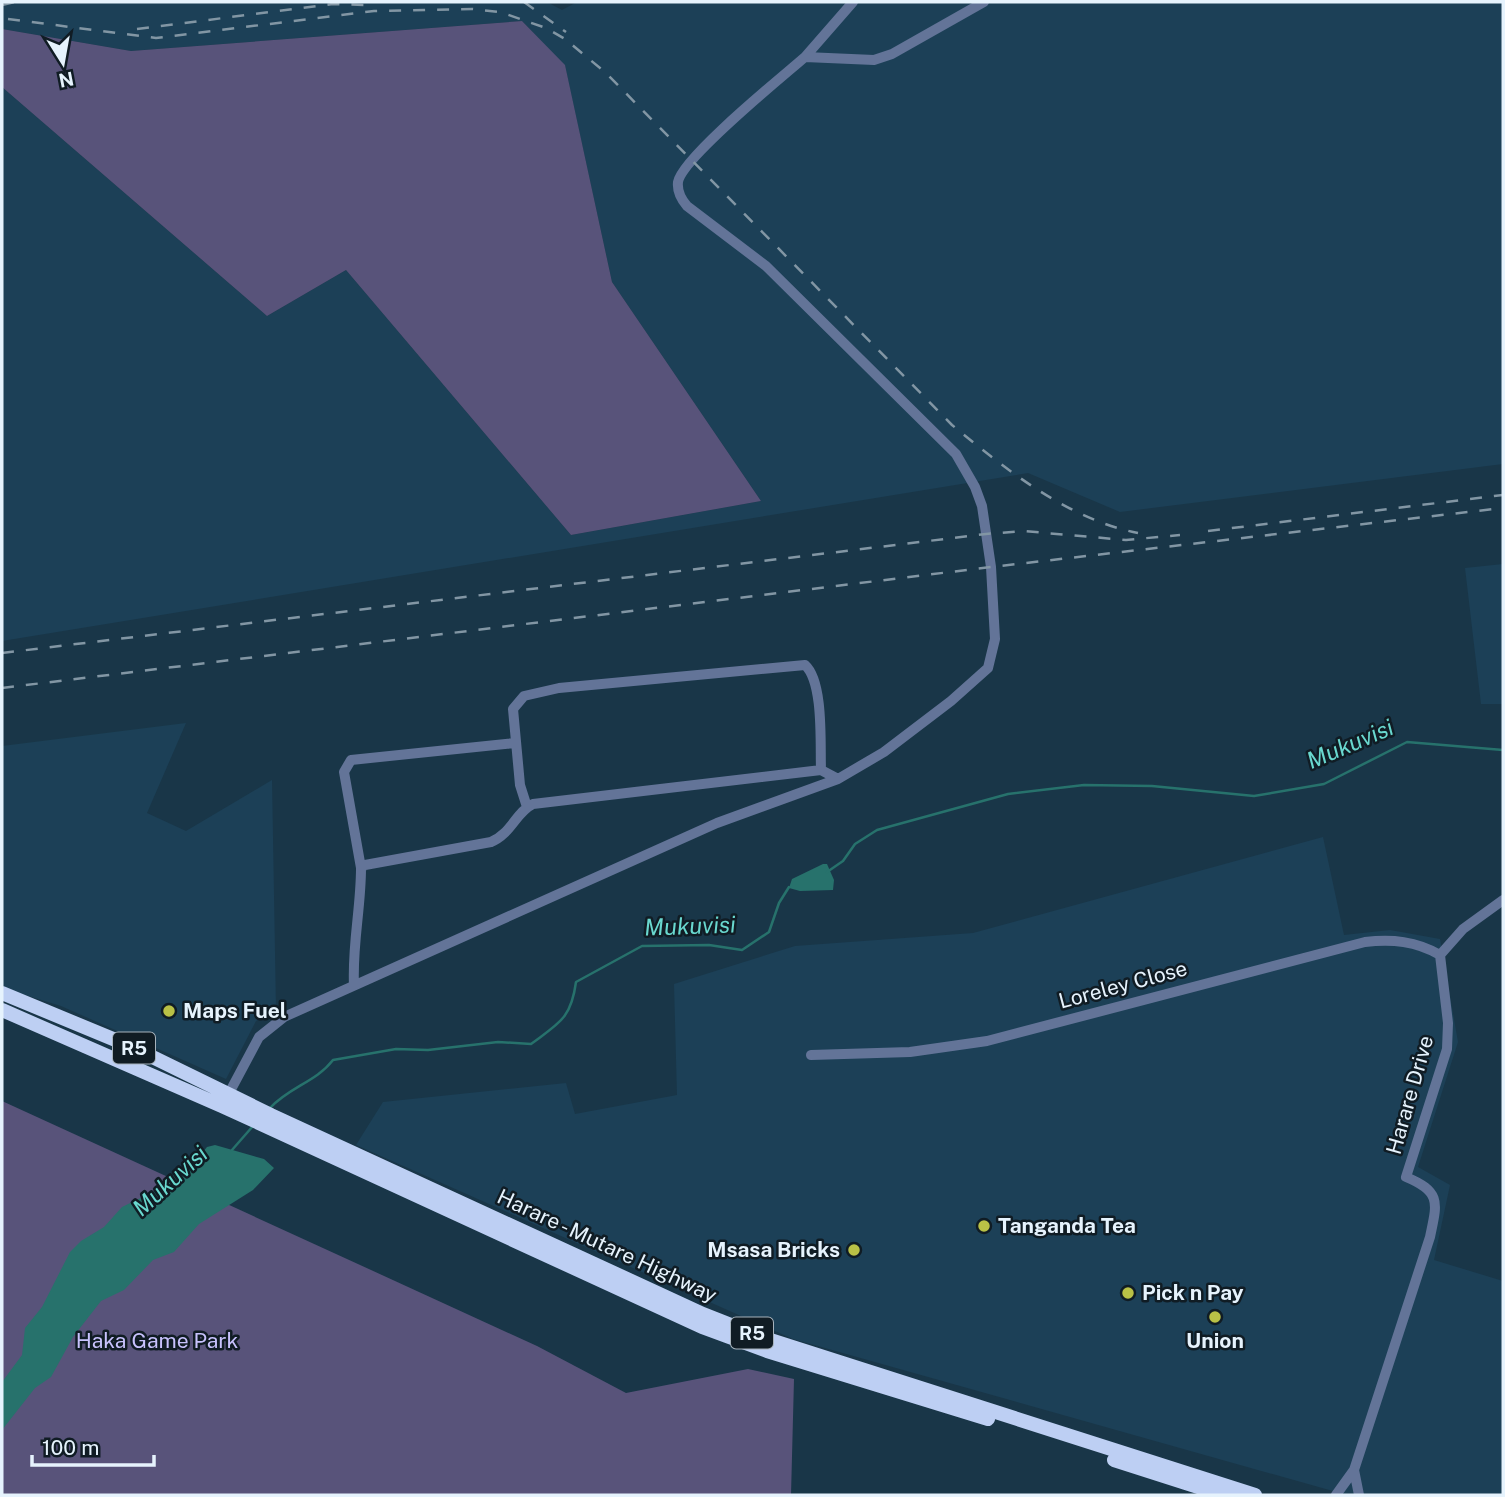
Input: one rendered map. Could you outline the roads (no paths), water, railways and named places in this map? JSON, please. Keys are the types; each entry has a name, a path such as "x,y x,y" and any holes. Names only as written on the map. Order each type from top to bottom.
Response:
{"highway":[{"name":"Harare - Mutare Highway","path":"2,993 130,1046 225,1099 255,1124 702,1327 767,1351 1223,1495"},
{"name":"Harare - Mutare Highway","path":"2,1010 225,1099 267,1113 670,1300 744,1330 1255,1495"}],"street":[{"path":"225,1099 265,1029 302,1007 717,823 838,779 884,752 982,675 990,662 995,627 991,567 982,506 971,479 956,454 766,266 687,206 679,193 681,174 692,161 805,57 853,2"},
{"path":"805,57 874,60 892,54 984,2"},
{"path":"527,807 520,785 514,743 513,709 517,699 532,693 800,664 809,669 818,702 821,770"},
{"path":"354,985 353,950 361,912 361,868 344,772 351,760 514,743"},
{"path":"361,868 382,861 491,842 507,833 527,807 543,803 821,770 838,779"},
{"path":"1440,955 1463,929 1503,900"},
{"name":"Loreley Close","path":"811,1055 910,1052 987,1041 1364,942 1398,940 1428,948 1440,955"},
{"name":"Harare Drive","path":"1336,1495 1354,1470 1430,1237 1436,1205 1429,1190 1406,1177 1447,1049 1448,1023 1440,955"},
{"name":"Harare Drive","path":"1354,1470 1359,1495"}],"water":[{"path":"827,864 834,880 833,890 800,891 789,888 792,879"},
{"path":"215,1145 264,1159 274,1168 253,1190 199,1224 174,1252 153,1260 124,1290 101,1301 73,1337 51,1377 35,1388 2,1430 2,1382 22,1355 25,1328 42,1307 70,1252 81,1241 104,1227 122,1207 153,1192 173,1175 191,1166 207,1147"}],"waterway":[{"name":"Mukuvisi","path":"827,872 843,861 855,844 877,830 1008,794 1084,785 1152,786 1254,796 1324,784 1407,742 1503,750"},
{"name":"Mukuvisi","path":"270,1108 285,1095 319,1074 333,1060 396,1049 428,1050 498,1042 531,1044 562,1019 571,1004 576,982 642,946 709,945 742,950 769,932 779,903 789,887"},
{"name":"Mukuvisi","path":"232,1150 253,1126"}],"railway":[{"path":"2,5 15,2"},
{"path":"524,2 566,32"},
{"path":"137,29 333,4 366,5"},
{"path":"8,19 156,38 374,11 472,9 500,12 546,28 565,39 606,73 952,425 994,459 1062,505 1087,517 1138,533"},
{"path":"1208,531 1503,495"},
{"path":"2,688 991,567 1503,508"},
{"path":"2,653 986,534 1023,531 1126,540 1180,535"}],"place":[{"name":"Maps Fuel","path":"169,1011"},
{"name":"Tanganda Tea","path":"984,1226"},
{"name":"Msasa Bricks","path":"854,1250"},
{"name":"Pick n Pay","path":"1128,1293"},
{"name":"Union","path":"1215,1317"}],"park label":[{"name":"Haka Game Park","path":"157,1341"}]}
